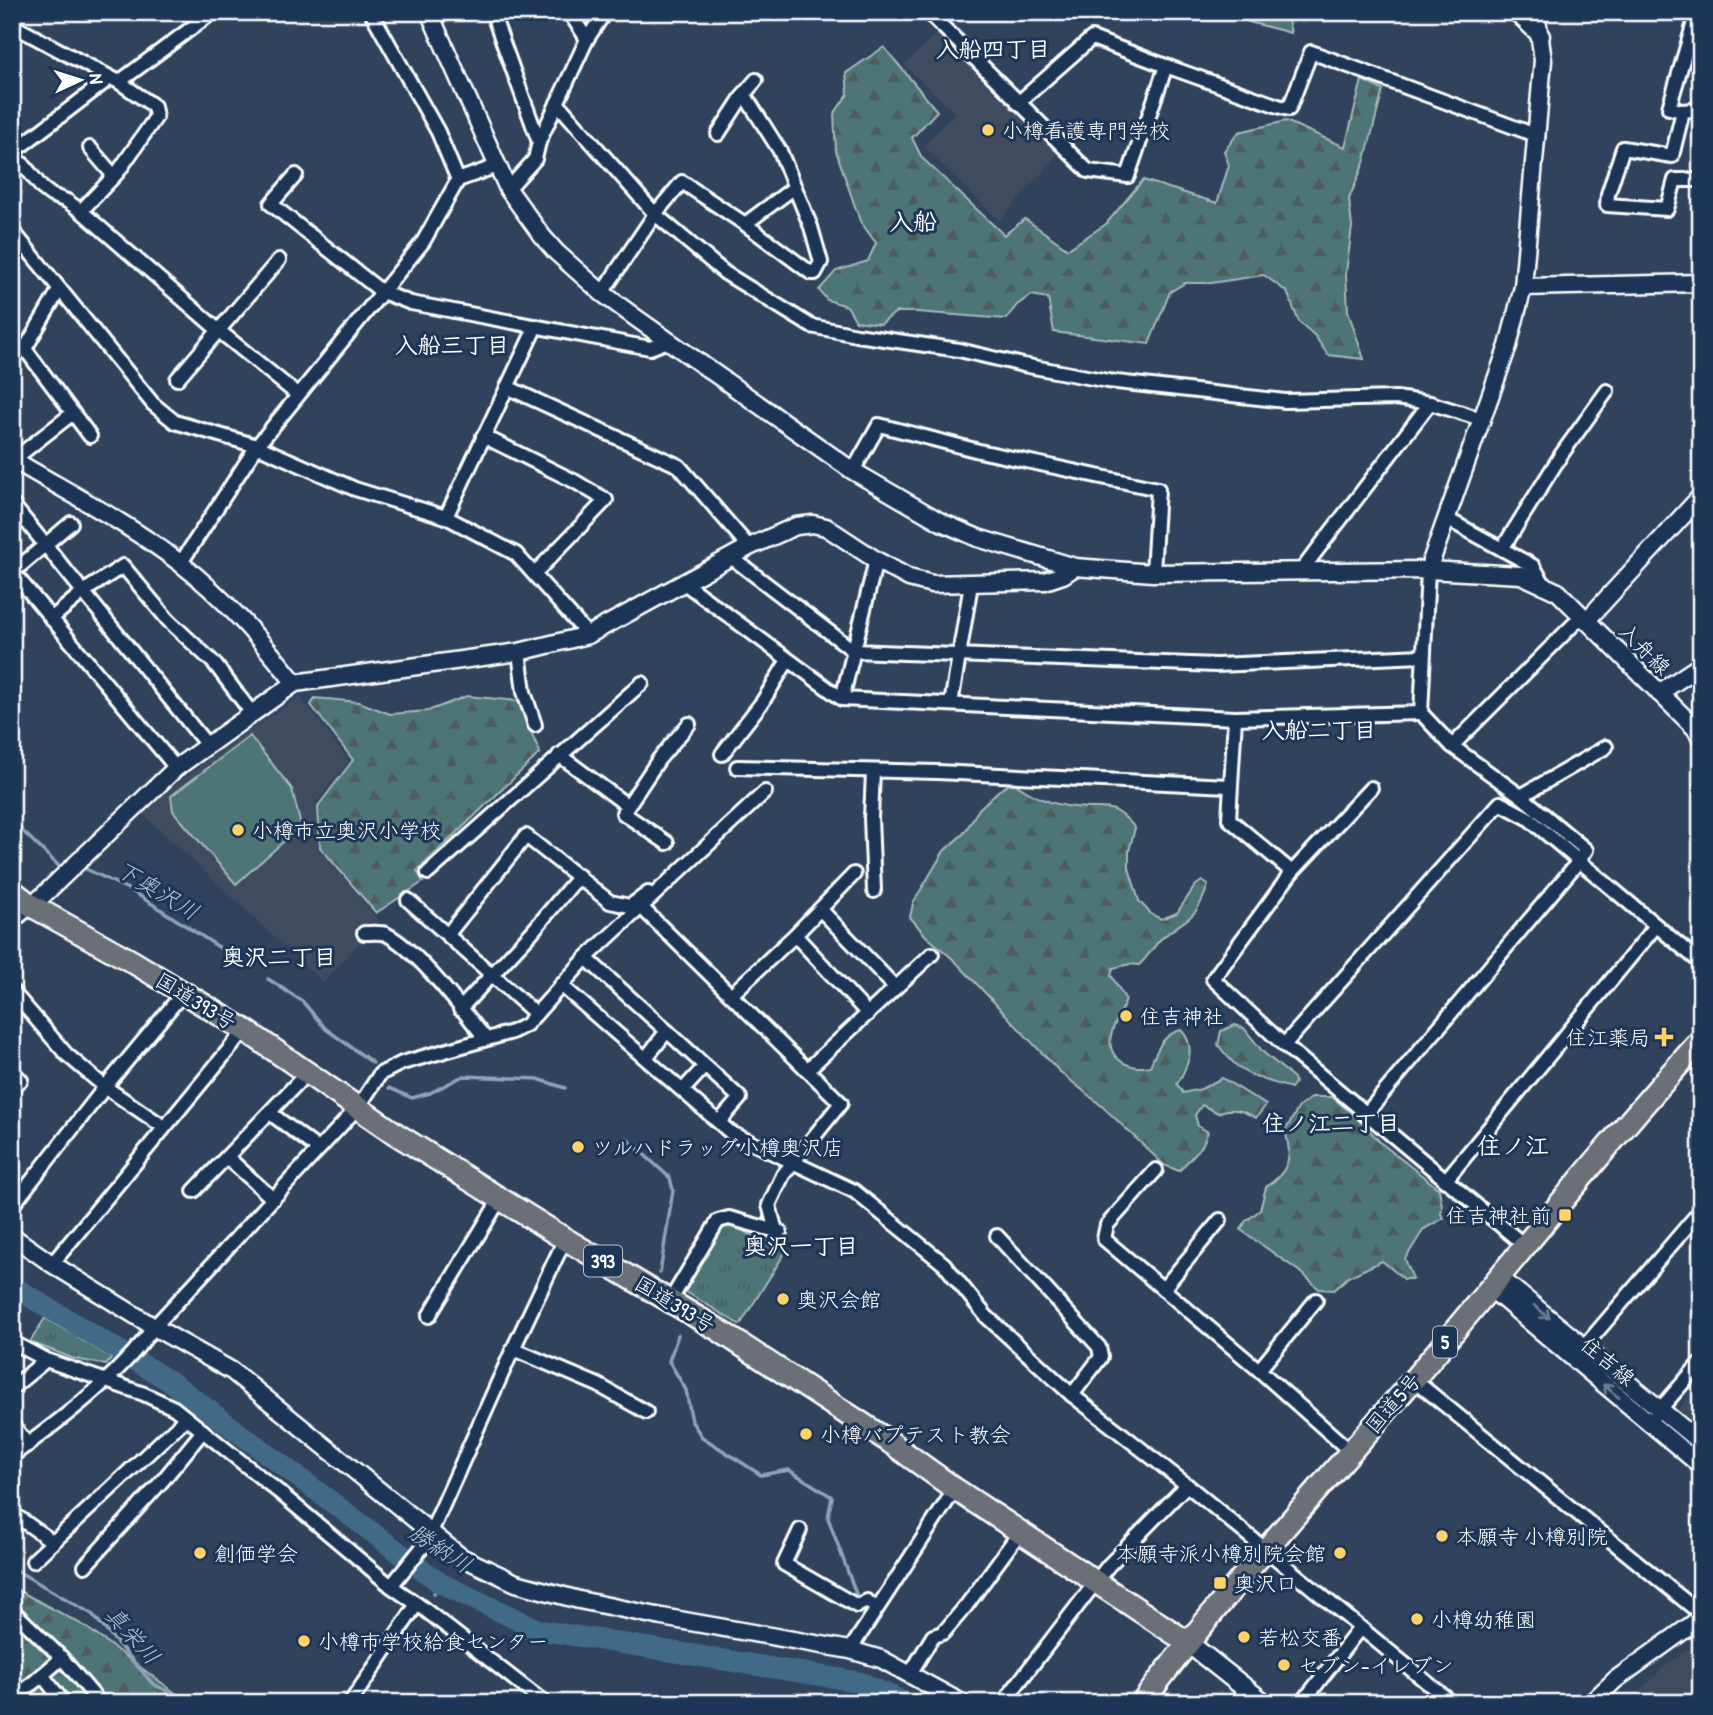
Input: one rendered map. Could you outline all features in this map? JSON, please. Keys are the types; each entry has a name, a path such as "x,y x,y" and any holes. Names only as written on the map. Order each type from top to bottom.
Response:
{"highway":[{"name":"国道393号","path":"12,891 32,906 244,1030 359,1106 396,1134 670,1301 887,1440 955,1489 1187,1642"},
{"name":"国道5号","path":"1142,1703 1187,1642 1413,1379 1629,1120 1701,1040"}],"main road":[{"path":"1187,1642 1264,1703"}],"street":[{"path":"12,153 213,12"},
{"path":"371,12 438,132 458,180"},
{"path":"429,12 508,189 542,236 602,293 668,341 853,471 941,522 978,538 1075,567 1153,573 1429,570 1521,575 1544,584"},
{"path":"492,12 538,142"},
{"path":"569,12 587,39"},
{"path":"508,189 535,159 538,142 587,39 605,12"},
{"path":"928,12 1088,170 1128,176 1166,66"},
{"path":"1516,12 1541,36"},
{"path":"1366,1115 1586,850 1521,796 1452,746 1421,713 1429,570 1508,346 1523,287 1543,60 1536,12"},
{"path":"1697,12 1669,108 1683,111 1701,109"},
{"path":"12,25 115,80 153,106 156,117 114,176 81,211"},
{"path":"1018,103 1092,38 1289,108 1311,52 1538,136"},
{"path":"718,134 755,80"},
{"path":"602,293 654,215 682,181 811,273 815,273 821,262 811,227 780,151 744,94"},
{"path":"557,103 654,215 725,273 811,326 959,350 1108,381 1285,401 1396,398 1430,403 1482,419"},
{"path":"1683,111 1672,156 1623,148 1607,205 1667,209 1675,180 1701,180"},
{"path":"90,148 114,176"},
{"path":"23,164 42,188 81,211 218,330 298,395"},
{"path":"180,564 257,446 423,242 458,180 497,166"},
{"path":"296,175 271,204 382,292 411,303 650,348 668,341"},
{"path":"745,224 795,187"},
{"path":"12,230 153,404 175,422 257,446 355,489 446,517 516,554 588,635"},
{"path":"177,379 279,260"},
{"path":"1523,287 1701,283"},
{"path":"59,290 25,349 90,436"},
{"path":"446,517 536,326"},
{"path":"507,387 678,466 749,547"},
{"path":"1502,549 1561,455 1607,391"},
{"path":"1301,571 1430,403"},
{"path":"73,413 13,459 96,508 180,564 253,632 295,683"},
{"path":"853,471 879,425 979,451 1158,489 1153,573"},
{"path":"483,436 606,500 535,573"},
{"path":"1452,746 1584,618 1701,496"},
{"path":"13,505 207,745"},
{"path":"1447,519 1533,566 1544,584"},
{"path":"71,523 13,571 176,768"},
{"path":"12,922 176,768 295,683 519,652 588,635 749,547 796,526 813,524 825,527 909,578 932,584 1045,581 1063,575 1075,567"},
{"path":"732,557 854,651 1216,666 1423,656"},
{"path":"842,699 876,560"},
{"path":"51,619 83,592 123,566 168,620 214,663 251,712"},
{"path":"684,583 842,699 1235,718 1421,713"},
{"path":"951,704 971,584"},
{"name":"入舟線","path":"1544,584 1558,592 1696,729 1701,739"},
{"path":"519,652 524,692 535,725"},
{"path":"722,754 763,701 788,660"},
{"path":"1659,693 1701,665"},
{"path":"428,873 642,683"},
{"path":"1235,718 1229,819 1292,872"},
{"path":"667,843 623,813 659,760 689,724"},
{"path":"1521,796 1606,747"},
{"path":"559,755 628,806"},
{"path":"737,767 937,772 1229,786"},
{"path":"873,772 871,818 874,891"},
{"path":"1371,788 1292,872 1213,979 1284,1045 1524,1245"},
{"path":"12,1457 109,1376 359,1106 380,1074 402,1063 512,1032 526,1025 586,958 667,886 765,792"},
{"path":"1284,1045 1500,803 1528,818 1701,963"},
{"path":"448,934 526,835 610,902 619,906 630,906 658,886 667,886"},
{"path":"731,995 854,874"},
{"path":"460,1009 579,876"},
{"path":"408,900 536,1014"},
{"path":"642,908 841,1103 783,1175 769,1205 779,1231 729,1218 718,1221 670,1301"},
{"path":"820,909 895,987"},
{"path":"1445,1181 1656,926"},
{"path":"364,933 385,933 402,947 429,972 486,1039"},
{"path":"794,935 867,1014"},
{"path":"807,1070 932,954"},
{"path":"586,958 740,1098 719,1122"},
{"path":"561,985 731,1133 853,1191 944,1264 986,1317 1072,1395 1187,1485 1452,1703"},
{"path":"12,991 66,1054 105,1087 164,1127"},
{"path":"12,1206 183,993"},
{"path":"52,1264 244,1030"},
{"path":"646,1058 667,1031"},
{"path":"683,1090 705,1066"},
{"path":"12,1071 21,1080 12,1087"},
{"path":"194,1191 307,1073"},
{"path":"270,1113 318,1149"},
{"path":"227,1157 273,1199"},
{"path":"1156,1170 1107,1225 1104,1239 1351,1452"},
{"path":"429,1316 500,1199"},
{"path":"1584,1348 1701,1210"},
{"path":"1163,1289 1220,1220"},
{"path":"12,1236 149,1334 232,1371 428,1538 461,1557 516,1583 579,1600 850,1650 881,1659 962,1703"},
{"path":"997,1236 1099,1348 1101,1357 1072,1395"},
{"path":"393,1583 428,1538 565,1239"},
{"name":"住吉線","path":"1495,1282 1584,1348 1701,1443"},
{"name":"住吉線","path":"1495,1282 1648,1422 1701,1466"},
{"path":"1259,1370 1316,1300"},
{"path":"12,1342 46,1360 109,1376 174,1408 417,1604 545,1703"},
{"path":"513,1349 597,1385 646,1412"},
{"path":"12,1388 46,1360"},
{"path":"1648,1422 1701,1362"},
{"path":"1413,1379 1701,1616 1615,1680 1591,1703"},
{"path":"33,1562 186,1418"},
{"path":"12,1424 28,1445"},
{"path":"85,1566 163,1480 202,1431"},
{"path":"1003,1703 1095,1582 1187,1485"},
{"path":"850,1650 955,1489"},
{"path":"12,1513 53,1542"},
{"path":"800,1530 784,1564 857,1606 867,1601 876,1608"},
{"path":"910,1674 933,1636 943,1633 966,1606 1020,1532"},
{"path":"350,1703 417,1604"},
{"path":"12,1610 62,1658 100,1703"},
{"path":"1302,1703 1360,1628"},
{"path":"27,1688 62,1658"},
{"path":"42,1675 64,1703"}],"shaded area":[{"name":"小樽看護専門学校","path":"940,30 1059,153 1000,221 923,146 955,113 904,65"},
{"name":"小樽市立奥沢小学校","path":"300,696 349,761 316,803 318,846 379,922 323,983 142,813 211,757"},
{"path":"1701,1384 1701,1428 1678,1410"},
{"path":"1701,1640 1701,1703 1629,1702 1665,1666"}],"green space":[{"path":"1224,12 1286,12 1291,33 1249,22"},
{"path":"884,47 937,111 912,138 922,158 1004,235 1025,219 1068,249 1106,224 1143,180 1217,203 1229,165 1224,151 1239,132 1286,121 1345,147 1362,80 1383,90 1364,163 1349,199 1352,227 1346,273 1348,311 1364,359 1328,355 1315,336 1299,322 1287,292 1264,275 1211,283 1185,283 1170,292 1149,344 1054,332 1048,298 1031,295 1017,305 1006,319 896,312 881,324 856,321 847,306 827,300 819,290 836,271 868,261 876,243 860,221 836,151 834,114 848,94 846,73"},
{"path":"467,696 518,701 540,753 417,871 423,882 376,913 320,847 318,806 353,760 311,705 315,698 359,702 390,714 428,711"},
{"path":"250,736 292,789 301,826 236,884 173,811 171,796"},
{"path":"1013,782 1027,792 1050,802 1114,810 1127,819 1135,828 1129,851 1129,868 1139,901 1151,914 1161,919 1177,913 1195,886 1202,881 1208,885 1194,913 1161,939 1139,965 1113,968 1111,975 1126,1000 1110,1041 1115,1056 1120,1061 1134,1066 1150,1066 1165,1039 1181,1030 1190,1049 1185,1070 1177,1084 1183,1093 1201,1089 1222,1078 1266,1105 1256,1118 1237,1110 1218,1113 1202,1105 1195,1115 1198,1126 1208,1132 1202,1146 1179,1171 1164,1165 1103,1107 1059,1071 910,917 913,903 944,851 964,833 979,809 998,791"},
{"path":"1235,1025 1244,1028 1263,1052 1294,1078 1295,1083 1291,1088 1242,1070 1227,1056 1218,1045 1221,1031"},
{"path":"1312,1097 1332,1097 1357,1117 1381,1143 1439,1189 1441,1214 1444,1218 1424,1229 1405,1259 1413,1279 1404,1279 1382,1261 1348,1277 1334,1290 1319,1289 1303,1274 1241,1230 1245,1222 1260,1210 1266,1187 1284,1169 1289,1156 1285,1131 1299,1107"},
{"path":"732,1226 786,1251 740,1325 683,1290 722,1228"},
{"path":"45,1318 112,1358 106,1365 75,1359 30,1342"},
{"path":"12,1587 83,1625 189,1703 12,1703"}],"waterway":[{"path":"12,821 61,868"},
{"name":"下奥沢川","path":"84,868 132,891 248,966"},
{"name":"下奥沢川","path":"268,979 302,1001 326,1029 373,1063"},
{"path":"389,1088 412,1098 430,1093 463,1076 538,1079 565,1088"},
{"name":"下奥沢川","path":"626,1138 670,1178 673,1190 660,1273"},
{"name":"勝納川","path":"12,1286 171,1382 440,1583 539,1630 860,1682 906,1703"},
{"name":"下奥沢川","path":"678,1335 669,1361 686,1390 692,1422 702,1437 761,1475 789,1470 832,1497 828,1518 859,1602 869,1612"},
{"name":"真栄川","path":"12,1568 92,1614 153,1684 192,1703"},
{"name":"真栄川","path":"434,1593 440,1583"}],"place":[{"name":"小樽看護専門学校","path":"988,130"},
{"name":"小樽市立奥沢小学校","path":"238,830"},
{"name":"住吉神社","path":"1126,1016"},
{"name":"住江薬局","path":"1664,1037"},
{"name":"ツルハドラッグ小樽奥沢店","path":"578,1147"},
{"name":"住吉神社前","path":"1565,1215"},
{"name":"奥沢会館","path":"783,1299"},
{"name":"小樽バプテスト教会","path":"806,1434"},
{"name":"本願寺 小樽別院","path":"1442,1536"},
{"name":"創価学会","path":"200,1553"},
{"name":"本願寺派小樽別院会館","path":"1340,1553"},
{"name":"奥沢口","path":"1220,1583"},
{"name":"小樽幼稚園","path":"1417,1619"},
{"name":"若松交番","path":"1244,1637"},
{"name":"小樽市学校給食センター","path":"304,1641"},
{"name":"セブン-イレブン","path":"1284,1665"}],"district":[{"name":"入船四丁目","path":"993,48"},
{"name":"入船","path":"913,221"},
{"name":"入船三丁目","path":"452,344"},
{"name":"入船二丁目","path":"1319,729"},
{"name":"奥沢二丁目","path":"279,956"},
{"name":"住ノ江二丁目","path":"1331,1122"},
{"name":"住ノ江","path":"1513,1145"},
{"name":"奥沢一丁目","path":"801,1245"}]}
